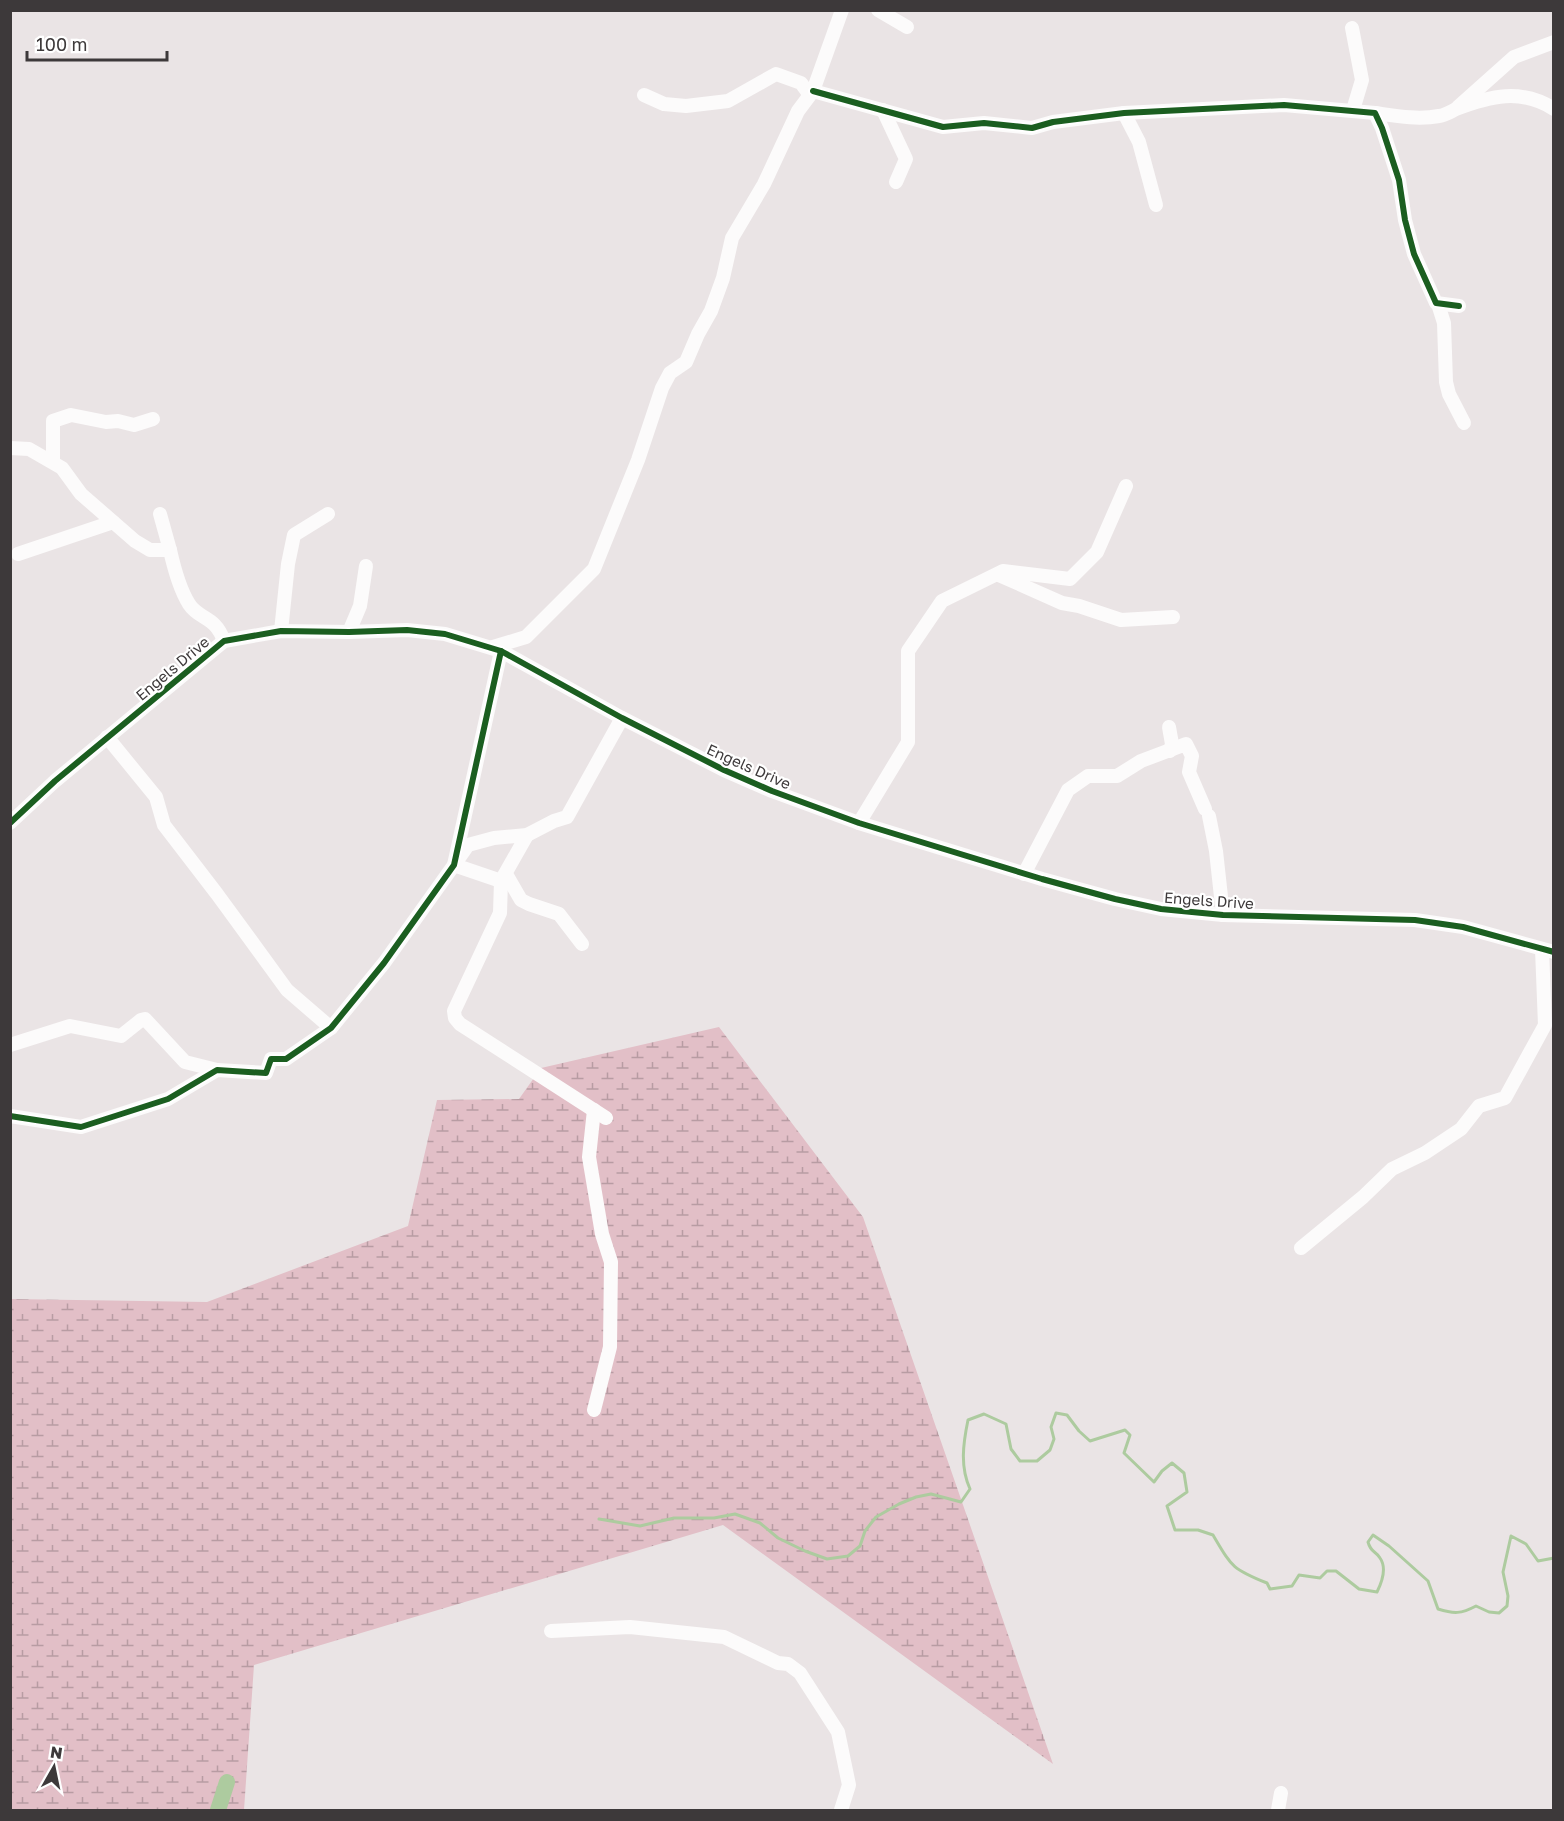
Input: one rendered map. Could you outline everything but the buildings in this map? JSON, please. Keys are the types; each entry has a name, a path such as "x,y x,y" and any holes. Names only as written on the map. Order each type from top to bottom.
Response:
{"street":[{"path":"454,865 497,649 526,637 594,569 638,460 662,388 670,373 686,362 711,311 723,278 732,238 764,184 798,111 811,93 842,10"},
{"path":"878,10 907,27"},
{"path":"1352,28 1362,80 1353,110"},
{"path":"645,95 664,104 686,106 728,101 776,74 801,83 811,93 943,127 984,123 1032,128 1053,122 1124,113 1284,105 1425,118 1447,115 1514,57 1554,42"},
{"path":"1455,110 1495,97 1516,95 1540,100 1554,109"},
{"path":"883,110 906,159 896,182"},
{"path":"1124,113 1138,142 1155,205"},
{"path":"1375,113 1399,180 1405,220 1414,254 1438,304 1444,323 1446,382 1449,394 1464,423"},
{"path":"1438,304 1459,306"},
{"path":"53,462 53,422 71,415 134,425 153,419"},
{"path":"10,448 29,449 53,462 62,468 81,494 150,550 170,550"},
{"path":"859,823 908,742 908,651 942,601 1003,571 1070,579 1097,552 1126,486"},
{"path":"160,514 174,571 190,606 212,621 224,641"},
{"path":"281,631 288,564 294,536 328,514"},
{"path":"18,554 113,522"},
{"path":"349,632 360,606 366,566"},
{"path":"997,574 1062,603 1121,620 1173,617"},
{"name":"Engels Drive","path":"10,823 55,781 224,641 281,631 406,630 445,634 497,649 622,718 724,770 782,795 859,823 1024,874 1114,899 1161,909 1223,915 1415,921 1463,927 1548,950"},
{"path":"10,1045 70,1026 121,1036 145,1019 185,1062 217,1070 266,1073 271,1059 286,1059 331,1028 384,963 468,845 494,838 527,835 567,817 622,718"},
{"path":"1169,727 1172,744 1170,751"},
{"path":"107,737 156,797 164,825 287,990 331,1028"},
{"path":"1024,874 1068,790 1088,776 1117,776 1141,761 1186,744 1192,756 1189,772 1207,812 1223,915"},
{"path":"527,835 504,877 500,913 454,1011 455,1018 460,1024 600,1114 590,1157 602,1234 610,1262 609,1347 594,1410"},
{"path":"454,865 504,877 521,900 559,914 582,944"},
{"path":"1301,1248 1363,1197 1392,1169 1425,1153 1461,1129 1479,1107 1505,1098 1545,1025 1548,950"},
{"path":"10,1116 81,1127 168,1099 217,1070"},
{"path":"550,1630 630,1627 724,1637 778,1663 789,1664 800,1673 838,1732 849,1785 841,1810"},
{"path":"1278,1810 1281,1793"}],"green space":[{"path":"719,1027 863,1217 1053,1764 723,1525 254,1665 244,1810 11,1810 11,1299 207,1302 408,1226 437,1100 519,1099 541,1068"}],"waterway":[{"path":"599,1519 640,1526 674,1518 714,1518 735,1514 760,1523 778,1538 805,1551 827,1559 848,1556 860,1546 865,1531 876,1517 899,1504 931,1494 961,1502 970,1489 963,1455 968,1420 984,1414 1006,1424 1011,1449 1020,1461 1037,1461 1050,1450 1054,1439 1051,1427 1056,1413 1067,1415 1090,1441 1125,1430 1130,1435 1124,1453 1154,1482 1172,1463 1184,1473 1187,1492 1167,1506 1175,1530 1198,1530 1213,1535 1234,1566 1267,1583 1270,1589 1292,1586 1299,1575 1320,1578 1327,1571 1336,1571 1359,1589 1377,1592 1382,1579 1383,1566 1368,1542 1373,1535 1389,1546 1428,1581 1438,1609 1457,1612 1476,1606 1489,1612 1499,1613 1507,1606 1508,1596 1503,1572 1511,1536 1526,1544 1538,1561 1554,1558"},
{"path":"218,1810 227,1782"}],"cycle path":[{"path":"813,91 943,127 984,123 1032,128 1053,122 1124,113 1284,105 1375,113 1399,180 1405,220 1414,254 1436,303 1459,306"},
{"path":"10,823 55,781 224,641 281,631 407,630 445,634 501,651 622,718 724,770 772,791 859,823 1042,879 1161,909 1223,915 1415,920 1463,927 1554,952"},
{"path":"10,1116 81,1127 168,1099 217,1070 266,1073 271,1059 286,1059 331,1028 384,963 454,865 501,651"}]}
